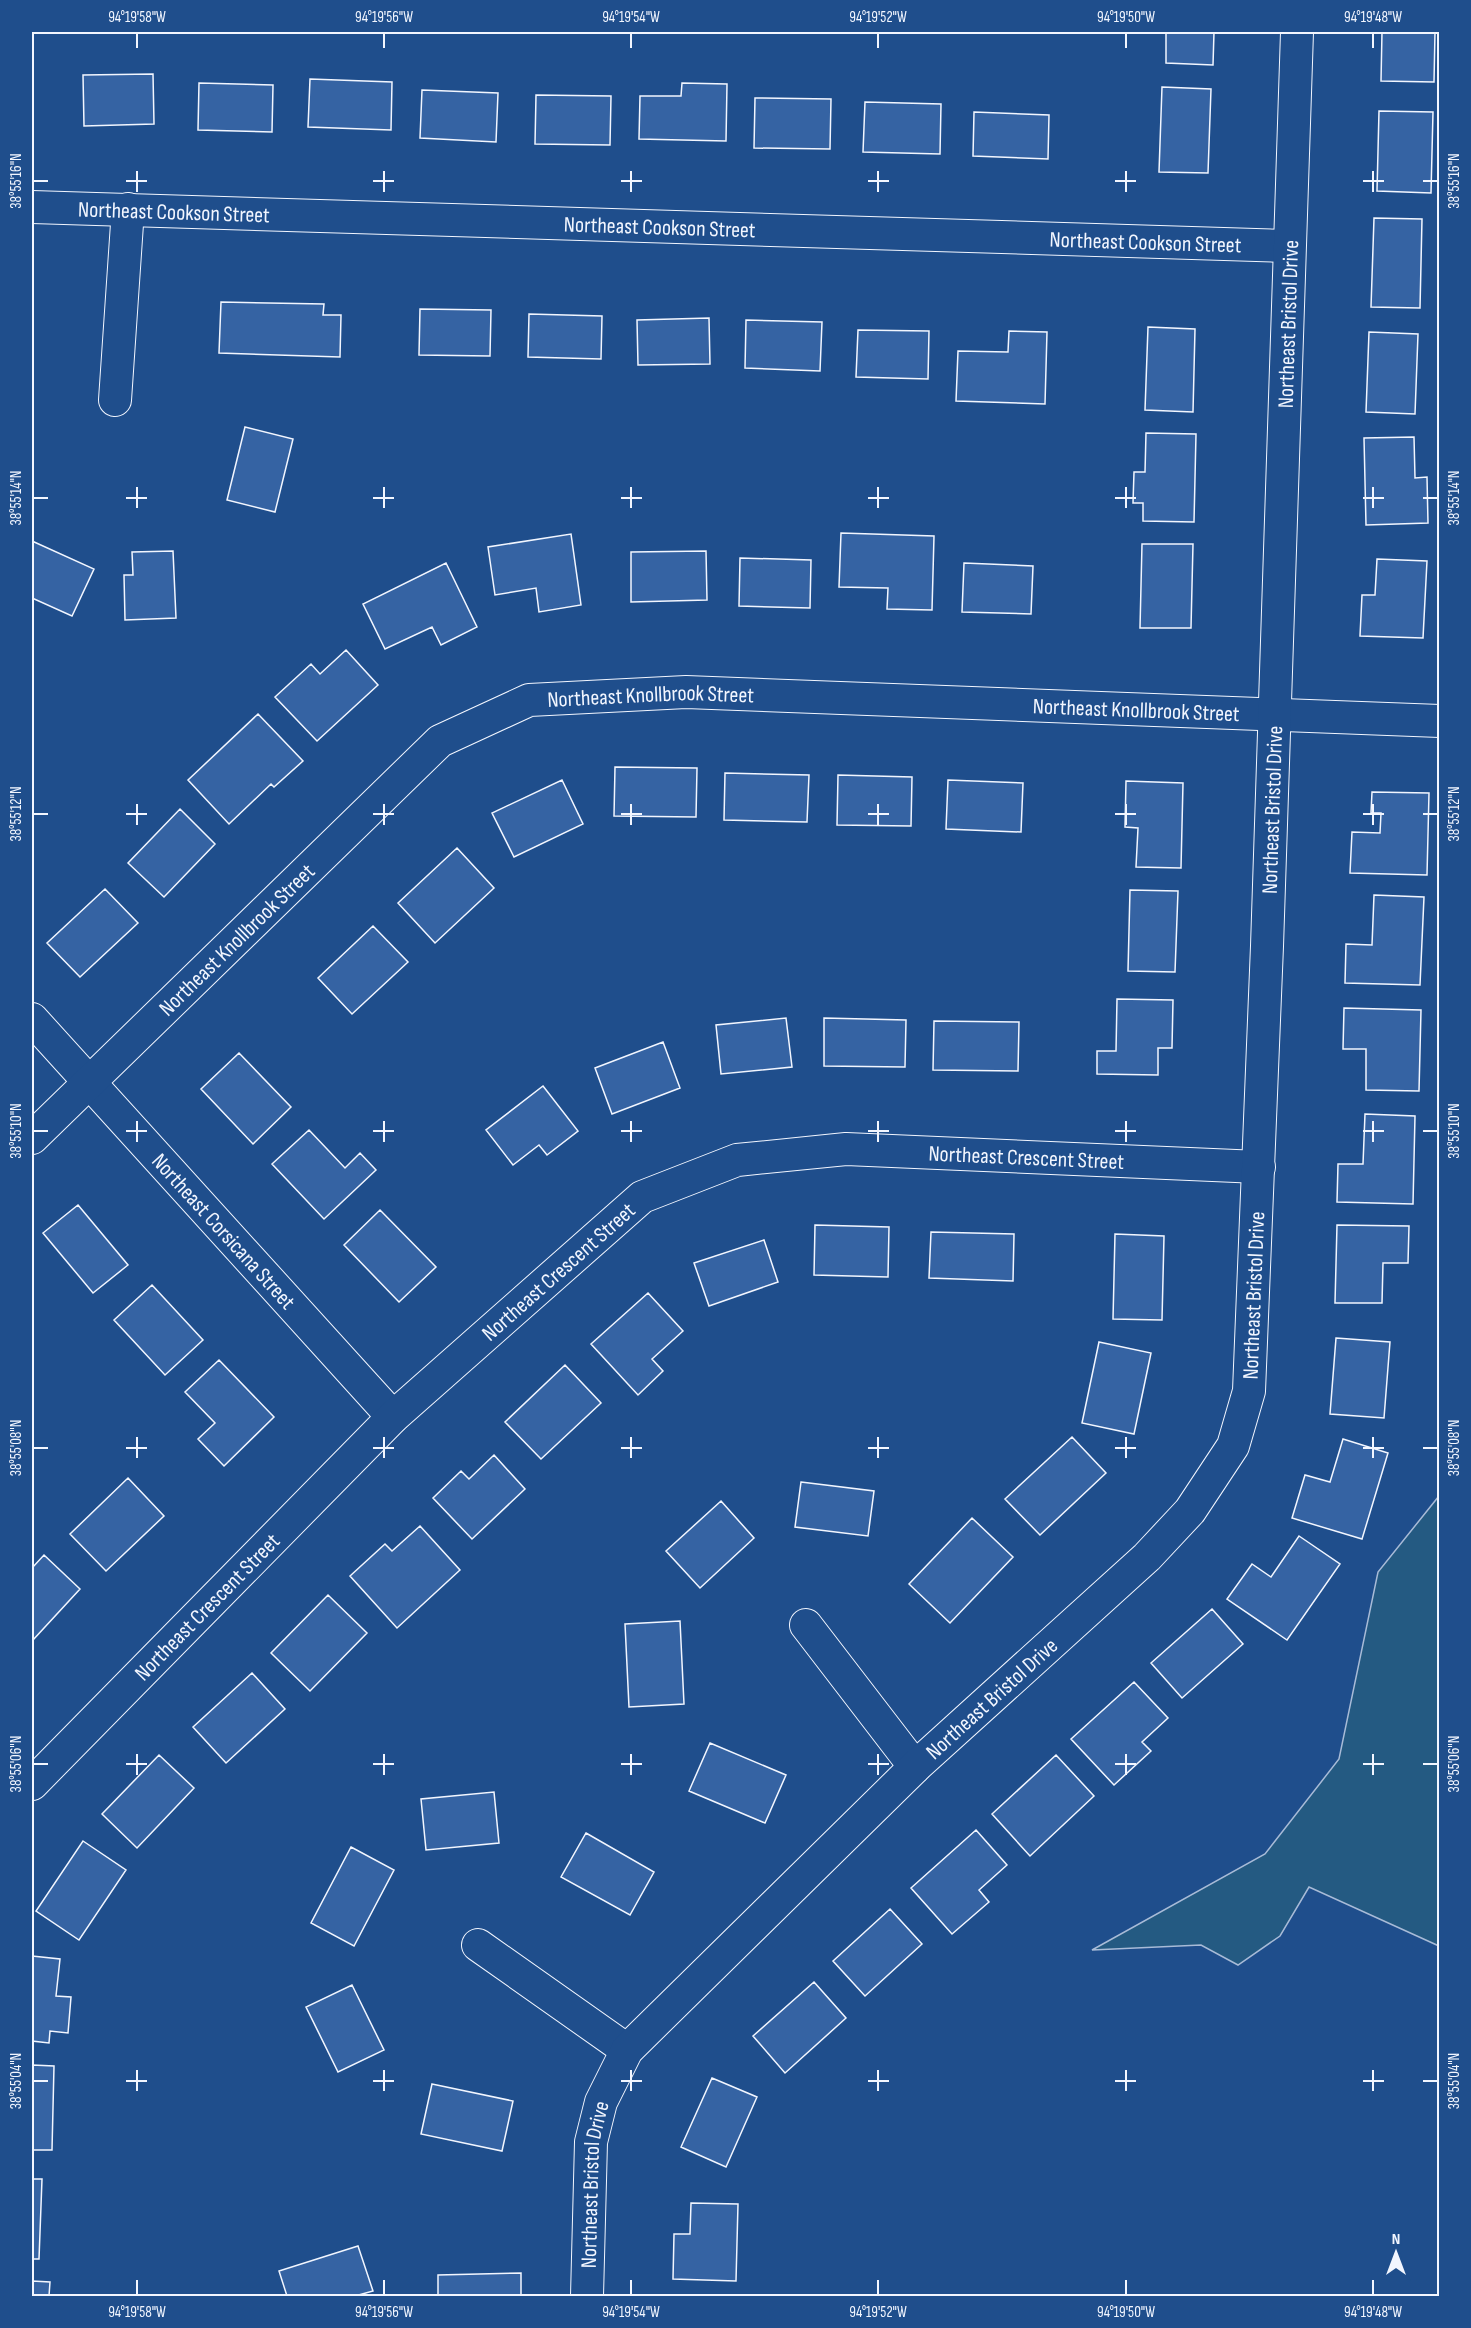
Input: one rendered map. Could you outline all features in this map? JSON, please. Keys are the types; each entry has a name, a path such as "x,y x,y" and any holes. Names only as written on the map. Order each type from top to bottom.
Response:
{"street":[{"name":"Northeast Bristol Drive","path":"587,2296 591,2142 601,2102 627,2050 915,1767 1147,1557 1190,1511 1233,1446 1249,1391 1275,716 1288,246 1297,32"},
{"name":"Northeast Cookson Street","path":"32,207 1288,246"},
{"path":"115,400 128,209"},
{"name":"Northeast Knollbrook Street","path":"32,1138 440,741 529,700 686,692 1440,721"},
{"name":"Northeast Corsicana Street","path":"32,1019 393,1417"},
{"name":"Northeast Crescent Street","path":"32,1784 393,1417 642,1197 736,1160 846,1149 1259,1167"},
{"path":"806,1625 915,1767"},
{"path":"478,1945 627,2050"}],"shaded area":[{"path":"1439,1496 1439,1946 1309,1887 1280,1936 1238,1965 1201,1945 1092,1950 1265,1854 1339,1759 1378,1572"}],"building":[{"path":"1166,32 1214,32 1213,65 1166,63"},
{"path":"1382,32 1435,32 1434,82 1381,81"},
{"path":"153,74 154,124 84,126 83,75"},
{"path":"310,79 392,82 391,130 308,127"},
{"path":"199,83 273,85 272,132 198,130"},
{"path":"682,83 727,84 726,141 639,139 640,96 681,96"},
{"path":"1162,87 1211,89 1208,173 1159,172"},
{"path":"422,90 498,93 496,142 420,138"},
{"path":"536,95 611,96 610,145 535,144"},
{"path":"755,98 831,99 830,149 754,148"},
{"path":"865,102 941,104 940,154 863,152"},
{"path":"1379,111 1433,112 1431,193 1377,191"},
{"path":"974,112 1049,115 1048,159 973,156"},
{"path":"1374,218 1422,219 1420,308 1371,307"},
{"path":"221,302 324,304 323,315 341,315 340,357 219,353"},
{"path":"420,309 491,310 490,356 419,355"},
{"path":"529,314 602,316 601,359 528,357"},
{"path":"709,318 710,364 638,365 637,320"},
{"path":"746,320 822,322 820,371 745,368"},
{"path":"1148,327 1195,329 1193,412 1145,410"},
{"path":"858,330 929,331 928,379 856,377"},
{"path":"1009,331 1047,332 1045,404 956,401 958,351 1008,352"},
{"path":"1369,332 1418,334 1415,414 1366,412"},
{"path":"245,427 293,439 275,512 227,500"},
{"path":"1146,433 1196,434 1194,522 1143,521 1143,503 1133,503 1134,472 1145,472"},
{"path":"1414,437 1415,478 1427,477 1428,523 1366,525 1364,438"},
{"path":"841,533 934,536 932,610 887,609 888,588 839,587"},
{"path":"571,534 581,605 539,612 536,588 495,595 488,547"},
{"path":"32,541 94,569 72,616 32,598"},
{"path":"1142,544 1193,544 1191,628 1140,628"},
{"path":"173,551 176,618 125,620 124,575 133,575 132,552"},
{"path":"706,551 707,600 631,602 631,552"},
{"path":"740,558 811,560 810,608 739,606"},
{"path":"1377,559 1427,561 1423,638 1360,636 1362,595 1375,595"},
{"path":"446,563 477,627 441,645 432,627 385,649 363,604"},
{"path":"964,563 1033,566 1031,614 962,612"},
{"path":"346,650 378,685 317,741 275,697 311,664 320,674"},
{"path":"258,714 303,761 274,787 271,784 229,824 188,780"},
{"path":"615,767 697,768 696,817 614,816"},
{"path":"725,773 809,775 807,822 724,820"},
{"path":"838,775 912,777 911,826 837,825"},
{"path":"562,780 583,824 514,857 492,813"},
{"path":"948,780 1023,783 1021,832 946,829"},
{"path":"1126,781 1183,783 1181,868 1136,867 1138,828 1125,827"},
{"path":"1372,792 1429,793 1427,875 1350,873 1352,832 1380,833 1381,813 1371,813"},
{"path":"180,809 215,844 164,897 128,863"},
{"path":"457,848 494,888 435,943 398,903"},
{"path":"105,889 138,923 80,977 47,943"},
{"path":"1130,890 1178,891 1175,972 1128,971"},
{"path":"1374,895 1424,897 1420,985 1345,983 1346,944 1372,945"},
{"path":"373,926 408,962 352,1014 318,978"},
{"path":"1117,999 1173,1000 1172,1048 1158,1048 1158,1075 1097,1074 1097,1051 1116,1051"},
{"path":"1344,1008 1421,1010 1419,1091 1366,1090 1366,1049 1343,1049"},
{"path":"786,1018 792,1067 721,1074 716,1025"},
{"path":"824,1018 906,1020 905,1067 824,1066"},
{"path":"934,1021 1019,1022 1018,1071 933,1070"},
{"path":"663,1042 680,1088 612,1114 595,1068"},
{"path":"239,1053 291,1107 253,1144 201,1089"},
{"path":"543,1086 578,1131 547,1155 539,1145 513,1165 486,1130"},
{"path":"1365,1114 1415,1116 1413,1204 1337,1202 1338,1164 1363,1164"},
{"path":"309,1130 345,1168 360,1153 376,1170 324,1219 272,1164"},
{"path":"78,1205 128,1265 93,1293 43,1233"},
{"path":"380,1210 436,1267 399,1302 344,1245"},
{"path":"815,1225 889,1227 888,1277 814,1275"},
{"path":"1337,1225 1409,1226 1408,1263 1383,1263 1382,1303 1335,1303"},
{"path":"931,1232 1014,1234 1013,1281 929,1278"},
{"path":"1115,1234 1164,1236 1162,1320 1113,1319"},
{"path":"764,1240 778,1282 709,1306 694,1263"},
{"path":"152,1285 203,1340 165,1375 114,1320"},
{"path":"648,1293 683,1331 652,1359 663,1371 638,1395 591,1344"},
{"path":"1336,1338 1390,1342 1384,1418 1330,1414"},
{"path":"1099,1342 1151,1353 1134,1434 1082,1423"},
{"path":"219,1360 274,1417 224,1466 198,1439 215,1423 185,1392"},
{"path":"565,1365 601,1403 541,1459 505,1422"},
{"path":"1072,1437 1106,1473 1040,1535 1005,1499"},
{"path":"1343,1439 1388,1453 1362,1539 1292,1518 1305,1475 1330,1482"},
{"path":"494,1455 525,1489 472,1539 433,1498 461,1471 469,1479"},
{"path":"128,1478 164,1516 106,1571 70,1534"},
{"path":"801,1482 874,1491 868,1536 795,1527"},
{"path":"721,1501 754,1538 700,1588 666,1551"},
{"path":"972,1518 1013,1557 950,1623 909,1584"},
{"path":"420,1526 460,1570 397,1628 350,1576 385,1544 392,1551"},
{"path":"1299,1536 1340,1564 1287,1640 1227,1599 1252,1564 1271,1577"},
{"path":"44,1555 80,1589 32,1641 32,1568"},
{"path":"328,1595 367,1633 310,1691 271,1653"},
{"path":"1212,1609 1243,1644 1182,1698 1151,1663"},
{"path":"680,1621 684,1704 629,1707 625,1624"},
{"path":"252,1673 285,1709 226,1763 193,1727"},
{"path":"1134,1682 1168,1718 1142,1742 1151,1751 1114,1785 1071,1739"},
{"path":"710,1743 786,1775 765,1823 689,1791"},
{"path":"159,1755 194,1788 137,1848 102,1814"},
{"path":"1056,1755 1094,1796 1030,1856 992,1814"},
{"path":"494,1792 499,1843 426,1850 421,1799"},
{"path":"976,1830 1007,1865 979,1890 989,1902 952,1934 911,1888"},
{"path":"586,1833 654,1872 630,1915 561,1877"},
{"path":"83,1841 126,1870 79,1940 36,1911"},
{"path":"351,1847 394,1870 354,1946 311,1923"},
{"path":"890,1909 922,1944 865,1996 833,1961"},
{"path":"32,1956 60,1959 56,1996 71,1997 68,2033 50,2031 49,2043 32,2041"},
{"path":"814,1982 846,2018 785,2073 753,2036"},
{"path":"352,1985 384,2050 338,2072 306,2007"},
{"path":"32,2065 54,2066 52,2150 32,2150"},
{"path":"712,2078 757,2097 726,2167 681,2147"},
{"path":"432,2084 513,2101 502,2151 421,2134"},
{"path":"32,2179 42,2179 39,2259 32,2259"},
{"path":"691,2203 738,2204 736,2281 673,2279 674,2234 690,2234"},
{"path":"358,2246 373,2291 355,2296 287,2296 279,2271"},
{"path":"521,2273 521,2296 438,2296 438,2275"},
{"path":"32,2281 50,2282 49,2296 32,2296"}]}
